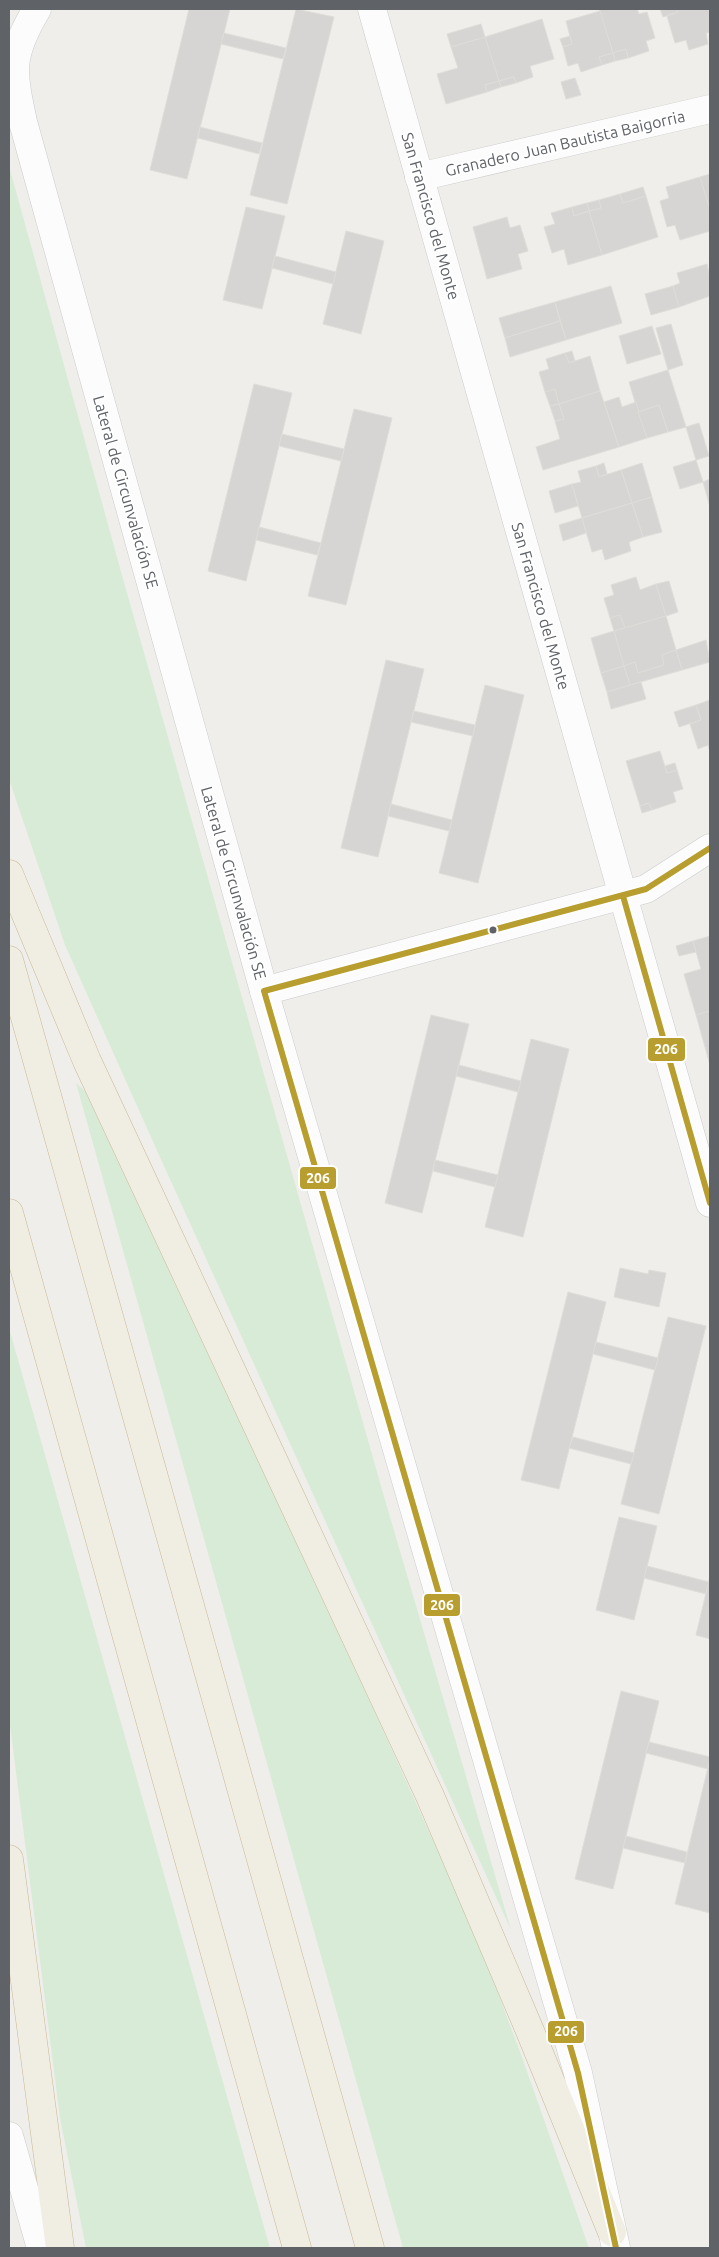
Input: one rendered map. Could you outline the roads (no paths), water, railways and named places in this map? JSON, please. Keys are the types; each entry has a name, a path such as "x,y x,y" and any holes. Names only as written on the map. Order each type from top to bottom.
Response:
{"highway":[{"path":"9,874 87,1061 430,1796 530,2030 614,2240"},
{"path":"9,960 370,2248"},
{"path":"9,1213 297,2248"},
{"path":"9,1859 60,2248"}],"street":[{"name":"Lateral de Circunvalación SE","path":"37,9 16,52 15,84 23,122 264,991 578,2073 614,2240"},
{"name":"San Francisco del Monte","path":"372,9 710,1203"},
{"name":"Granadero Juan Bautista Baigorria","path":"420,177 710,109"},
{"path":"264,991 646,889 710,848"},
{"path":"9,2136 41,2248"}]}
